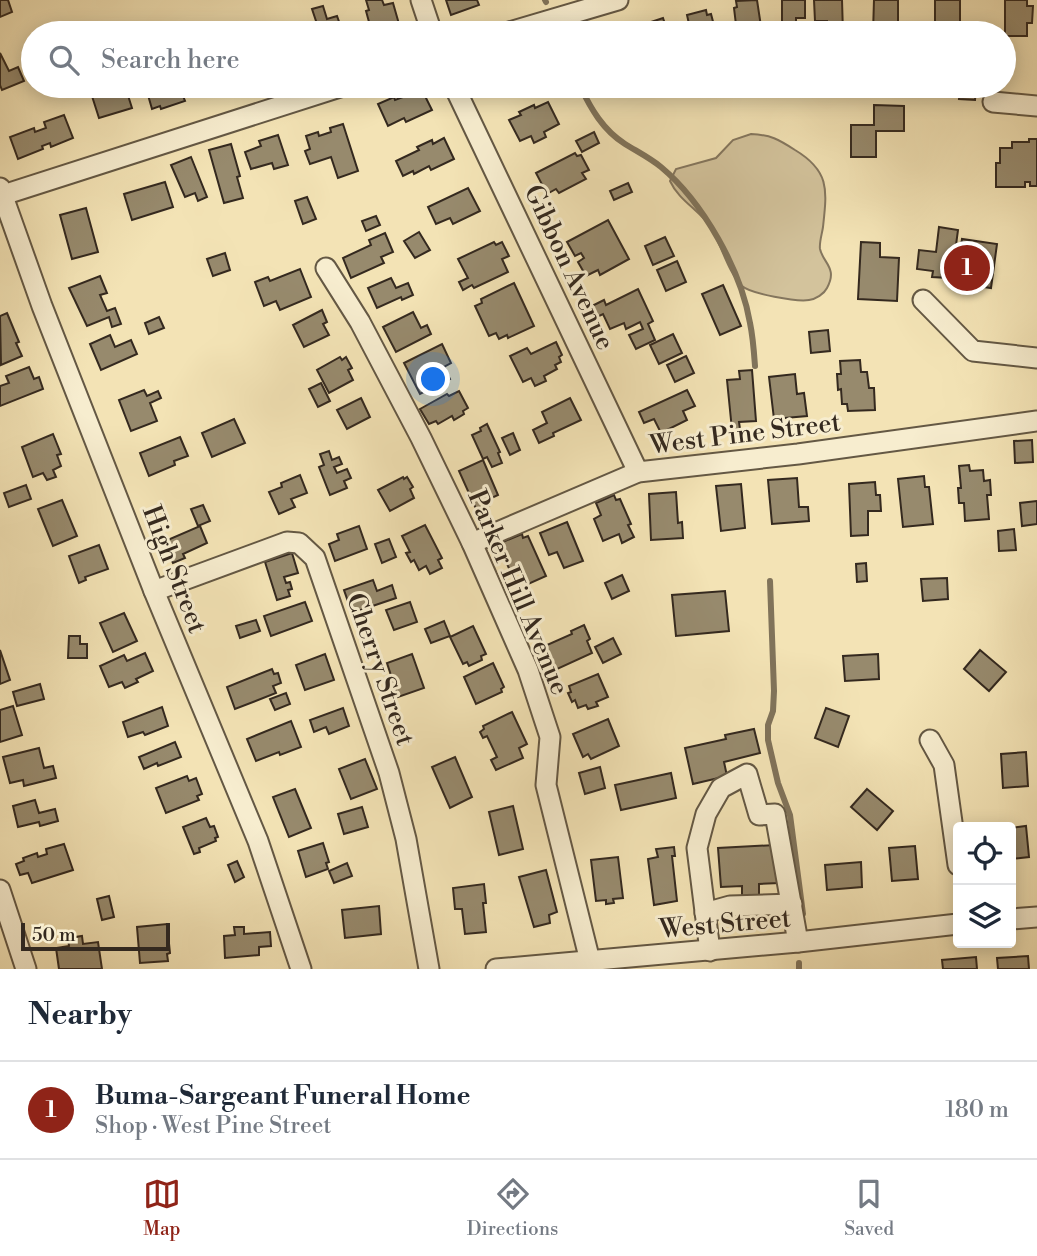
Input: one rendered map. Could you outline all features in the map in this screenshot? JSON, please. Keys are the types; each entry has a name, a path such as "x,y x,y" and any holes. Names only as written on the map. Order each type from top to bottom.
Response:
{"street":[{"path":"421,0 428,21"},
{"path":"547,21 618,0"},
{"path":"1,191 303,98"},
{"name":"Gibbon Avenue","path":"460,98 638,472"},
{"path":"993,102 1037,106"},
{"name":"High Street","path":"1,191 42,306 154,590 258,841 301,969"},
{"name":"Parker Hill Avenue","path":"326,268 360,322 472,543 528,670 550,737 546,785 590,961"},
{"path":"923,300 973,351 1037,358"},
{"name":"West Pine Street","path":"472,543 638,472 798,454 1037,421"},
{"name":"Cherry Street","path":"154,590 287,542 299,543 315,558 389,773 406,839 429,969"},
{"path":"930,740 943,765 953,832"},
{"path":"710,951 697,848 706,814 721,788 747,774 759,815 775,814 798,942"},
{"path":"0,890 26,969"},
{"path":"705,913 730,906 792,904"},
{"path":"1016,919 1037,917"},
{"name":"West Street","path":"508,968 710,951 953,924"}],"shaded area":[{"path":"751,134 784,143 815,166 824,182 825,202 820,249 831,275 826,290 814,299 774,297 742,286 729,267 712,229 670,181 676,169 716,158 733,140"}],"building":[{"path":"0,0 8,0 12,12 0,17"},
{"path":"366,0 382,0 384,5 393,3 398,21 369,21 366,11 369,10"},
{"path":"446,0 477,0 479,5 451,15"},
{"path":"757,0 760,21 736,21 736,1"},
{"path":"782,0 805,0 805,18 782,21"},
{"path":"814,0 842,0 843,21 815,21"},
{"path":"874,0 898,0 898,21 873,21"},
{"path":"935,0 960,0 960,21 935,21"},
{"path":"1005,0 1027,0 1027,6 1033,6 1032,23 1027,23 1027,36 1016,36 1016,21 1005,21"},
{"path":"323,6 327,19 337,16 339,21 316,21 312,9"},
{"path":"706,10 707,15 711,14 713,21 688,21 687,15"},
{"path":"0,53 9,71 18,67 21,82 2,90"},
{"path":"93,98 129,98 132,108 99,118"},
{"path":"149,98 184,98 185,101 161,109 160,106 152,109"},
{"path":"392,98 426,98 432,110 406,122 404,118 388,126 378,104"},
{"path":"548,102 559,124 544,132 546,137 534,143 531,136 520,141 509,120 534,105 535,108"},
{"path":"874,105 904,106 904,131 876,131 876,157 851,157 851,125 874,125"},
{"path":"64,115 73,138 51,147 50,143 42,146 43,149 18,159 10,137 34,128 35,132 46,128 44,122"},
{"path":"343,124 358,171 338,178 331,157 310,164 305,151 310,149 306,136 318,132 319,136 331,132 330,128"},
{"path":"594,132 599,143 582,152 576,141"},
{"path":"278,135 288,165 274,169 272,163 251,169 245,152 261,146 259,141"},
{"path":"444,138 454,159 431,170 429,166 403,176 396,161 419,150 417,147 432,140 433,144"},
{"path":"1029,139 1037,139 1037,186 1030,186 1030,182 1025,182 1025,187 996,187 996,163 1000,163 1000,148 1012,148 1012,142 1029,142"},
{"path":"231,144 243,198 224,203 209,150"},
{"path":"575,153 577,156 581,155 589,170 582,173 586,179 559,193 556,189 547,194 536,173"},
{"path":"191,157 207,197 198,201 195,193 185,197 171,165"},
{"path":"165,182 173,207 132,220 124,194"},
{"path":"628,183 632,192 614,200 610,191"},
{"path":"468,188 480,211 453,224 450,218 436,224 428,207"},
{"path":"307,197 316,219 303,224 295,201"},
{"path":"86,208 98,252 72,259 60,215"},
{"path":"376,216 380,225 366,231 362,221"},
{"path":"608,220 629,259 600,275 598,270 586,276 578,262 584,258 581,253 575,256 567,242"},
{"path":"939,227 958,230 956,245 961,246 962,239 997,244 991,288 949,282 949,278 932,277 933,271 917,269 919,250 936,252"},
{"path":"419,232 430,250 415,258 404,241"},
{"path":"385,233 393,252 381,257 384,263 351,278 343,258 371,245 369,240"},
{"path":"665,237 674,256 653,265 645,246"},
{"path":"494,242 496,245 502,242 509,256 502,259 508,272 474,288 472,285 463,290 459,282 468,278 458,259"},
{"path":"861,242 880,243 880,257 899,258 897,301 858,299"},
{"path":"225,253 230,270 213,276 207,259"},
{"path":"677,261 686,282 666,291 657,270"},
{"path":"300,269 311,297 280,310 276,301 264,306 255,282 268,277 270,281"},
{"path":"100,276 107,293 100,295 107,311 115,308 121,324 112,327 109,317 87,326 69,288"},
{"path":"391,278 396,288 408,283 413,295 402,300 401,297 377,308 368,288"},
{"path":"514,283 534,326 508,338 507,335 499,339 496,333 489,336 475,306 482,303 481,299"},
{"path":"723,285 741,326 720,335 702,294"},
{"path":"638,289 653,321 648,324 655,340 636,349 629,335 643,329 640,322 626,329 624,323 610,329 603,314 593,319 588,308 604,300 606,305"},
{"path":"322,310 327,322 323,324 329,335 304,347 293,325"},
{"path":"413,312 421,328 427,325 431,334 396,352 383,327"},
{"path":"7,313 22,356 1,365 0,316"},
{"path":"159,317 164,328 149,334 145,323"},
{"path":"828,330 830,351 811,353 809,332"},
{"path":"673,334 682,353 659,364 650,345"},
{"path":"110,335 115,347 131,340 137,354 101,370 90,344"},
{"path":"556,342 562,355 559,357 561,362 555,365 557,369 544,376 546,381 535,386 531,378 523,382 510,356 527,348 531,354"},
{"path":"442,344 451,363 444,367 450,379 420,394 404,363"},
{"path":"686,356 694,373 675,382 667,365"},
{"path":"340,357 342,360 346,357 352,368 348,370 353,380 329,393 317,370"},
{"path":"860,360 861,372 867,372 869,388 874,388 875,410 848,411 847,404 842,404 841,389 838,390 840,361"},
{"path":"29,367 34,379 39,377 43,389 0,406 0,386 9,383 6,376"},
{"path":"752,370 756,421 739,422 740,429 732,430 727,380 740,379 739,371"},
{"path":"795,374 797,394 804,393 807,416 774,419 769,377"},
{"path":"321,383 330,401 318,407 309,389"},
{"path":"144,390 147,396 158,391 161,398 150,403 157,421 131,431 119,400"},
{"path":"687,390 695,406 683,411 687,420 661,433 654,419 644,423 639,412"},
{"path":"459,391 468,408 463,411 464,414 454,420 452,416 438,424 436,421 429,424 420,409 447,394 449,396"},
{"path":"361,398 370,417 347,429 337,410"},
{"path":"570,398 581,420 539,443 533,430 547,423 542,412"},
{"path":"234,419 245,443 212,457 202,433"},
{"path":"487,424 502,463 492,467 487,457 483,459 472,435"},
{"path":"513,433 520,450 510,455 502,438"},
{"path":"53,434 61,454 57,455 61,466 53,470 56,477 47,480 43,473 33,477 22,447"},
{"path":"180,437 188,456 149,476 140,453"},
{"path":"1032,440 1033,462 1015,463 1014,441"},
{"path":"329,451 332,460 339,457 342,464 334,467 337,473 347,469 351,478 344,481 347,488 330,495 319,467 324,465 320,454"},
{"path":"483,460 498,495 487,500 489,506 477,511 459,471"},
{"path":"969,465 970,471 983,470 984,481 990,480 991,495 987,495 989,519 965,521 964,503 959,503 959,466"},
{"path":"300,475 307,493 291,499 295,507 279,514 269,492 282,487 281,483"},
{"path":"924,476 925,487 929,487 933,524 903,527 898,479"},
{"path":"407,477 413,487 410,489 414,498 390,511 378,490"},
{"path":"797,478 799,507 808,507 809,521 772,524 768,480"},
{"path":"875,482 876,495 880,495 881,511 868,511 868,535 851,536 849,484"},
{"path":"741,484 745,528 721,531 716,486"},
{"path":"26,485 31,499 9,507 4,493"},
{"path":"676,492 678,523 682,522 683,538 651,540 649,494"},
{"path":"614,495 616,500 620,499 634,537 622,543 619,534 603,541 594,519 601,515 596,503"},
{"path":"62,500 77,536 53,546 38,509"},
{"path":"1037,501 1037,524 1022,526 1020,503"},
{"path":"203,505 210,521 198,526 191,509"},
{"path":"567,522 583,561 564,568 557,552 549,555 540,533"},
{"path":"425,525 442,558 438,560 442,568 430,574 426,566 419,570 414,560 411,562 406,553 410,552 402,536"},
{"path":"200,526 207,543 183,554 185,558 173,563 163,542"},
{"path":"359,526 367,549 335,561 329,544 339,540 337,534"},
{"path":"1014,529 1016,550 999,551 998,531"},
{"path":"522,534 523,538 528,536 546,576 526,585 520,571 512,575 498,544"},
{"path":"389,539 396,557 382,563 375,544"},
{"path":"99,545 108,569 85,577 86,580 79,583 69,556"},
{"path":"292,553 298,573 284,577 286,583 290,582 290,596 277,600 265,562"},
{"path":"866,563 867,581 857,582 856,564"},
{"path":"622,575 629,591 612,599 605,583"},
{"path":"947,578 948,599 923,601 921,579"},
{"path":"373,580 377,591 392,585 396,598 352,613 344,590"},
{"path":"725,591 729,631 676,636 672,595"},
{"path":"305,602 312,621 271,636 264,616"},
{"path":"410,602 417,622 394,630 386,610"},
{"path":"124,613 137,641 113,652 100,623"},
{"path":"256,620 260,631 240,638 236,626"},
{"path":"444,621 450,636 431,643 425,629"},
{"path":"584,625 592,653 555,670 549,657 543,660 538,649 572,634 571,631"},
{"path":"473,626 486,654 481,656 482,660 469,666 467,662 463,664 450,637"},
{"path":"69,636 80,636 80,644 87,644 87,658 68,658"},
{"path":"613,638 621,654 603,663 595,647"},
{"path":"0,650 10,680 0,684"},
{"path":"980,650 1006,672 989,691 964,669"},
{"path":"145,653 153,671 125,688 122,682 109,687 100,666 124,655 127,661"},
{"path":"325,654 334,680 305,690 296,665"},
{"path":"412,654 424,688 398,697 387,663"},
{"path":"878,654 879,679 845,681 843,656"},
{"path":"493,663 504,687 502,692 476,704 464,677"},
{"path":"272,669 274,674 278,673 281,683 273,686 276,693 235,709 227,687"},
{"path":"598,674 608,697 596,702 598,706 588,709 586,705 578,708 568,693 571,692 569,686"},
{"path":"40,684 44,699 17,706 13,692"},
{"path":"286,693 290,704 275,710 270,699"},
{"path":"13,706 22,735 0,742 0,710"},
{"path":"162,707 168,726 145,735 143,732 128,737 123,722"},
{"path":"343,708 349,726 329,734 326,727 314,732 310,720"},
{"path":"826,708 849,716 838,747 815,738"},
{"path":"512,712 527,744 519,748 523,758 496,770 491,760 497,757 487,736 483,738 480,732 484,729 483,726"},
{"path":"608,719 619,746 591,759 588,754 583,757 573,734"},
{"path":"291,721 301,747 256,761 247,739"},
{"path":"754,729 760,753 724,762 727,776 693,784 685,748 726,739 725,735"},
{"path":"175,742 181,757 144,769 139,757"},
{"path":"39,748 44,768 53,766 56,778 24,786 23,780 10,783 3,757"},
{"path":"1026,752 1028,786 1003,788 1001,754"},
{"path":"455,757 472,797 450,808 432,767"},
{"path":"365,759 377,789 351,799 339,769"},
{"path":"600,767 605,788 585,794 579,773"},
{"path":"671,773 676,798 621,810 615,785"},
{"path":"187,776 189,781 196,778 202,794 197,796 199,800 166,813 156,788"},
{"path":"295,789 311,828 289,837 273,797"},
{"path":"867,789 893,811 877,830 851,807"},
{"path":"35,800 39,813 55,809 58,821 40,826 39,822 18,827 13,806"},
{"path":"513,806 523,849 499,855 489,812"},
{"path":"362,807 368,827 344,834 338,814"},
{"path":"206,818 210,827 214,826 218,837 215,838 216,841 199,848 200,852 194,854 183,827"},
{"path":"1026,826 1029,857 1016,858 1016,827"},
{"path":"323,843 329,862 326,863 328,869 306,877 298,851"},
{"path":"64,844 73,870 32,883 28,873 20,875 16,864 24,861 23,858 37,853 38,857 47,854 46,849"},
{"path":"776,845 779,883 759,884 759,898 742,899 742,886 721,887 718,848"},
{"path":"915,846 918,879 892,881 889,848"},
{"path":"674,847 675,856 672,856 677,901 654,905 648,859 658,857 656,849"},
{"path":"618,857 623,898 613,899 614,903 606,904 606,900 596,901 591,860"},
{"path":"237,861 244,877 235,882 228,865"},
{"path":"861,862 862,887 827,890 825,865"},
{"path":"347,863 352,876 334,883 329,871"},
{"path":"546,870 557,912 549,915 550,923 534,927 519,877"},
{"path":"484,884 486,932 465,934 462,909 455,909 453,888"},
{"path":"109,896 114,917 102,920 97,899"},
{"path":"379,906 381,934 345,938 342,910"},
{"path":"167,924 170,953 167,954 168,961 140,963 137,927"},
{"path":"234,927 244,927 244,934 270,932 271,946 259,947 259,955 225,958 224,936 235,935"},
{"path":"82,936 83,944 98,942 102,969 59,969 56,948 69,946 68,938"},
{"path":"1028,956 1029,969 998,969 997,958"},
{"path":"976,957 977,969 943,969 942,960"}],"waterway":[{"path":"586,98 610,132 661,167 677,182 718,238 745,303 753,339 755,366"},
{"path":"770,581 774,691 768,740 778,783 790,815 803,914"},
{"path":"799,963 799,969"}],"place":[{"name":"Buma-Sargeant Funeral Home","path":"967,268"}]}
